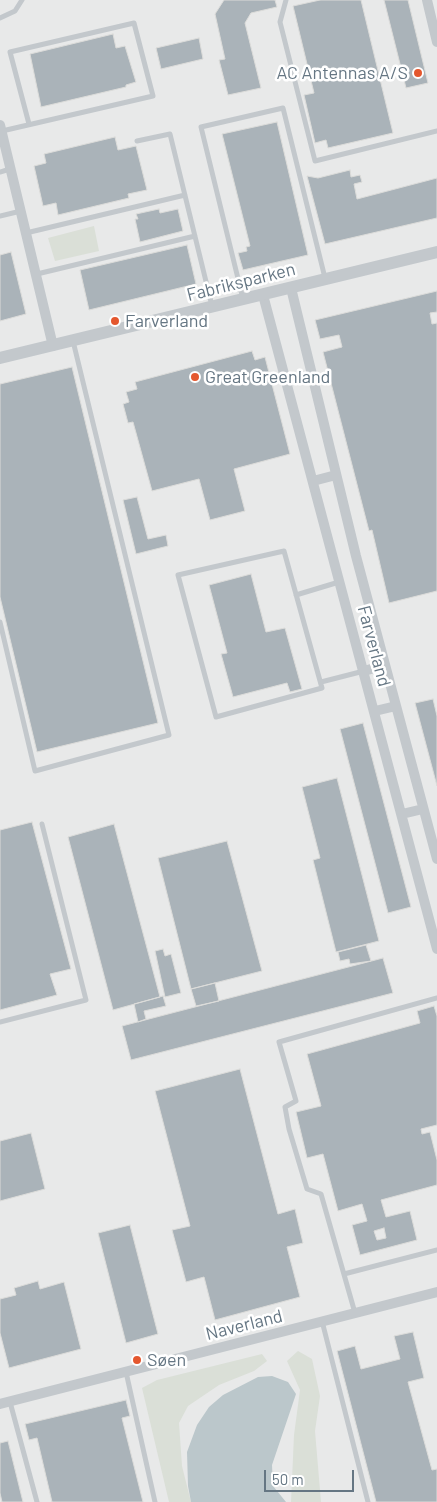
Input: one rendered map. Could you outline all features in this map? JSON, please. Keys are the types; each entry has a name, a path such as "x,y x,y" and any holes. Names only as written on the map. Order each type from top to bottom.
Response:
{"street":[{"path":"427,0 437,42"},
{"path":"1,128 53,346"},
{"name":"Fabriksparken","path":"0,358 437,252"},
{"name":"Farverland","path":"291,288 336,476 437,859"},
{"name":"Farverland","path":"263,295 437,949"},
{"path":"313,481 336,476"},
{"path":"364,671 385,665"},
{"path":"375,711 396,706"},
{"path":"402,814 423,808"},
{"name":"Naverland","path":"5,1402 437,1292"}],"lane":[{"path":"0,18 15,11 22,0"},
{"path":"286,0 280,22 315,161 437,132"},
{"path":"1,128 29,124 153,96 134,23 10,52 29,124"},
{"path":"243,300 201,127 283,108 325,280"},
{"path":"137,141 170,134 212,306"},
{"path":"0,172 11,169"},
{"path":"26,233 185,195"},
{"path":"0,216 21,211"},
{"path":"37,274 195,236"},
{"path":"0,622 35,771 169,735 73,341"},
{"path":"284,551 321,682 322,688 216,717 178,575 284,551"},
{"path":"296,594 340,582"},
{"path":"321,682 364,671"},
{"path":"0,1022 86,1000 42,824"},
{"path":"355,1313 321,1194 308,1189 289,1129 285,1107 296,1101 279,1042 437,998"},
{"path":"344,1274 437,1250"},
{"path":"322,1321 368,1502"},
{"path":"126,1372 155,1502"},
{"path":"5,1402 37,1502"}],"shaded area":[{"path":"0,0 437,0 437,1502 0,1502"},
{"path":"94,226 99,251 55,261 48,238"},
{"path":"298,1351 312,1359 320,1396 315,1431 321,1502 291,1502 294,1435 300,1390 287,1361"},
{"path":"262,1354 267,1361 254,1371 219,1385 188,1406 179,1423 182,1466 191,1502 169,1502 142,1388 157,1380"},
{"path":"272,1376 288,1382 296,1394 272,1465 273,1486 286,1502 191,1502 188,1486 187,1452 197,1425 209,1407 223,1395 258,1377"}],"building":[{"path":"224,0 275,0 277,7 251,13 245,23 261,88 228,95 219,60 225,59 215,14"},
{"path":"320,0 361,0 393,133 328,148 326,140 315,143 304,95 314,93 293,6"},
{"path":"384,0 408,0 428,83 406,88"},
{"path":"113,34 116,48 125,46 136,82 126,85 126,87 41,107 30,54"},
{"path":"199,38 203,59 161,69 156,48"},
{"path":"277,122 308,255 243,270 238,253 247,251 246,247 250,246 222,134"},
{"path":"115,137 118,150 136,146 147,190 128,194 129,198 58,215 56,203 43,206 34,166 46,163 44,154"},
{"path":"350,170 351,177 360,175 362,182 354,184 357,199 437,178 437,218 325,244 307,176 318,178"},
{"path":"159,209 160,213 178,209 183,231 140,242 135,219 138,219 136,214"},
{"path":"187,245 196,284 89,310 80,270"},
{"path":"11,252 26,314 0,321 0,255"},
{"path":"437,291 437,312 430,313 432,324 437,323 437,591 389,603 372,530 369,531 323,352 342,347 339,335 320,339 315,320"},
{"path":"252,351 255,360 265,357 290,454 234,469 245,511 210,520 199,479 152,491 133,422 128,423 123,404 129,402 126,392 137,389 135,382"},
{"path":"72,367 158,723 37,752 0,597 0,384"},
{"path":"137,497 148,539 166,535 168,546 136,554 123,500"},
{"path":"251,574 266,632 285,628 302,689 290,692 287,683 233,697 221,654 227,653 209,585"},
{"path":"433,699 437,716 437,786 415,703"},
{"path":"363,723 411,907 388,913 340,729"},
{"path":"337,778 379,941 336,952 313,860 320,858 302,787"},
{"path":"32,822 71,969 50,974 57,995 0,1010 0,830"},
{"path":"114,824 160,997 113,1010 68,837"},
{"path":"227,841 262,971 191,989 158,858"},
{"path":"366,945 371,961 350,964 349,959 340,961 338,952"},
{"path":"163,949 165,956 171,954 181,993 165,997 155,951"},
{"path":"383,958 393,993 131,1060 122,1026"},
{"path":"215,983 219,1001 196,1006 191,989"},
{"path":"163,996 166,1006 144,1011 146,1019 138,1022 134,1004"},
{"path":"434,1006 437,1016 437,1125 421,1129 422,1134 430,1132 437,1160 437,1185 381,1200 386,1217 410,1211 417,1240 360,1255 352,1225 367,1221 362,1204 338,1211 323,1154 307,1158 296,1112 321,1106 307,1054 420,1023 417,1011","holes":["384,1228 386,1238 377,1240 374,1231"]},
{"path":"240,1069 278,1214 295,1209 303,1243 287,1247 300,1297 215,1320 204,1277 186,1282 172,1230 190,1226 155,1091"},
{"path":"31,1133 45,1189 0,1201 0,1141"},
{"path":"130,1225 158,1334 126,1343 98,1233"},
{"path":"38,1281 40,1289 64,1282 81,1349 9,1368 0,1333 0,1299 16,1295 14,1288"},
{"path":"413,1332 424,1378 408,1382 432,1470 437,1469 437,1502 376,1502 337,1351 355,1346 361,1369 400,1359 394,1336"},
{"path":"126,1400 130,1416 122,1418 143,1502 52,1502 37,1438 29,1440 25,1424"},
{"path":"8,1441 23,1502 2,1502 0,1493 0,1443"}],"place":[{"name":"AC Antennas A/S","path":"418,73"},
{"name":"Farverland","path":"115,321"},
{"name":"Great Greenland","path":"195,377"},
{"name":"Søen","path":"137,1360"}]}
